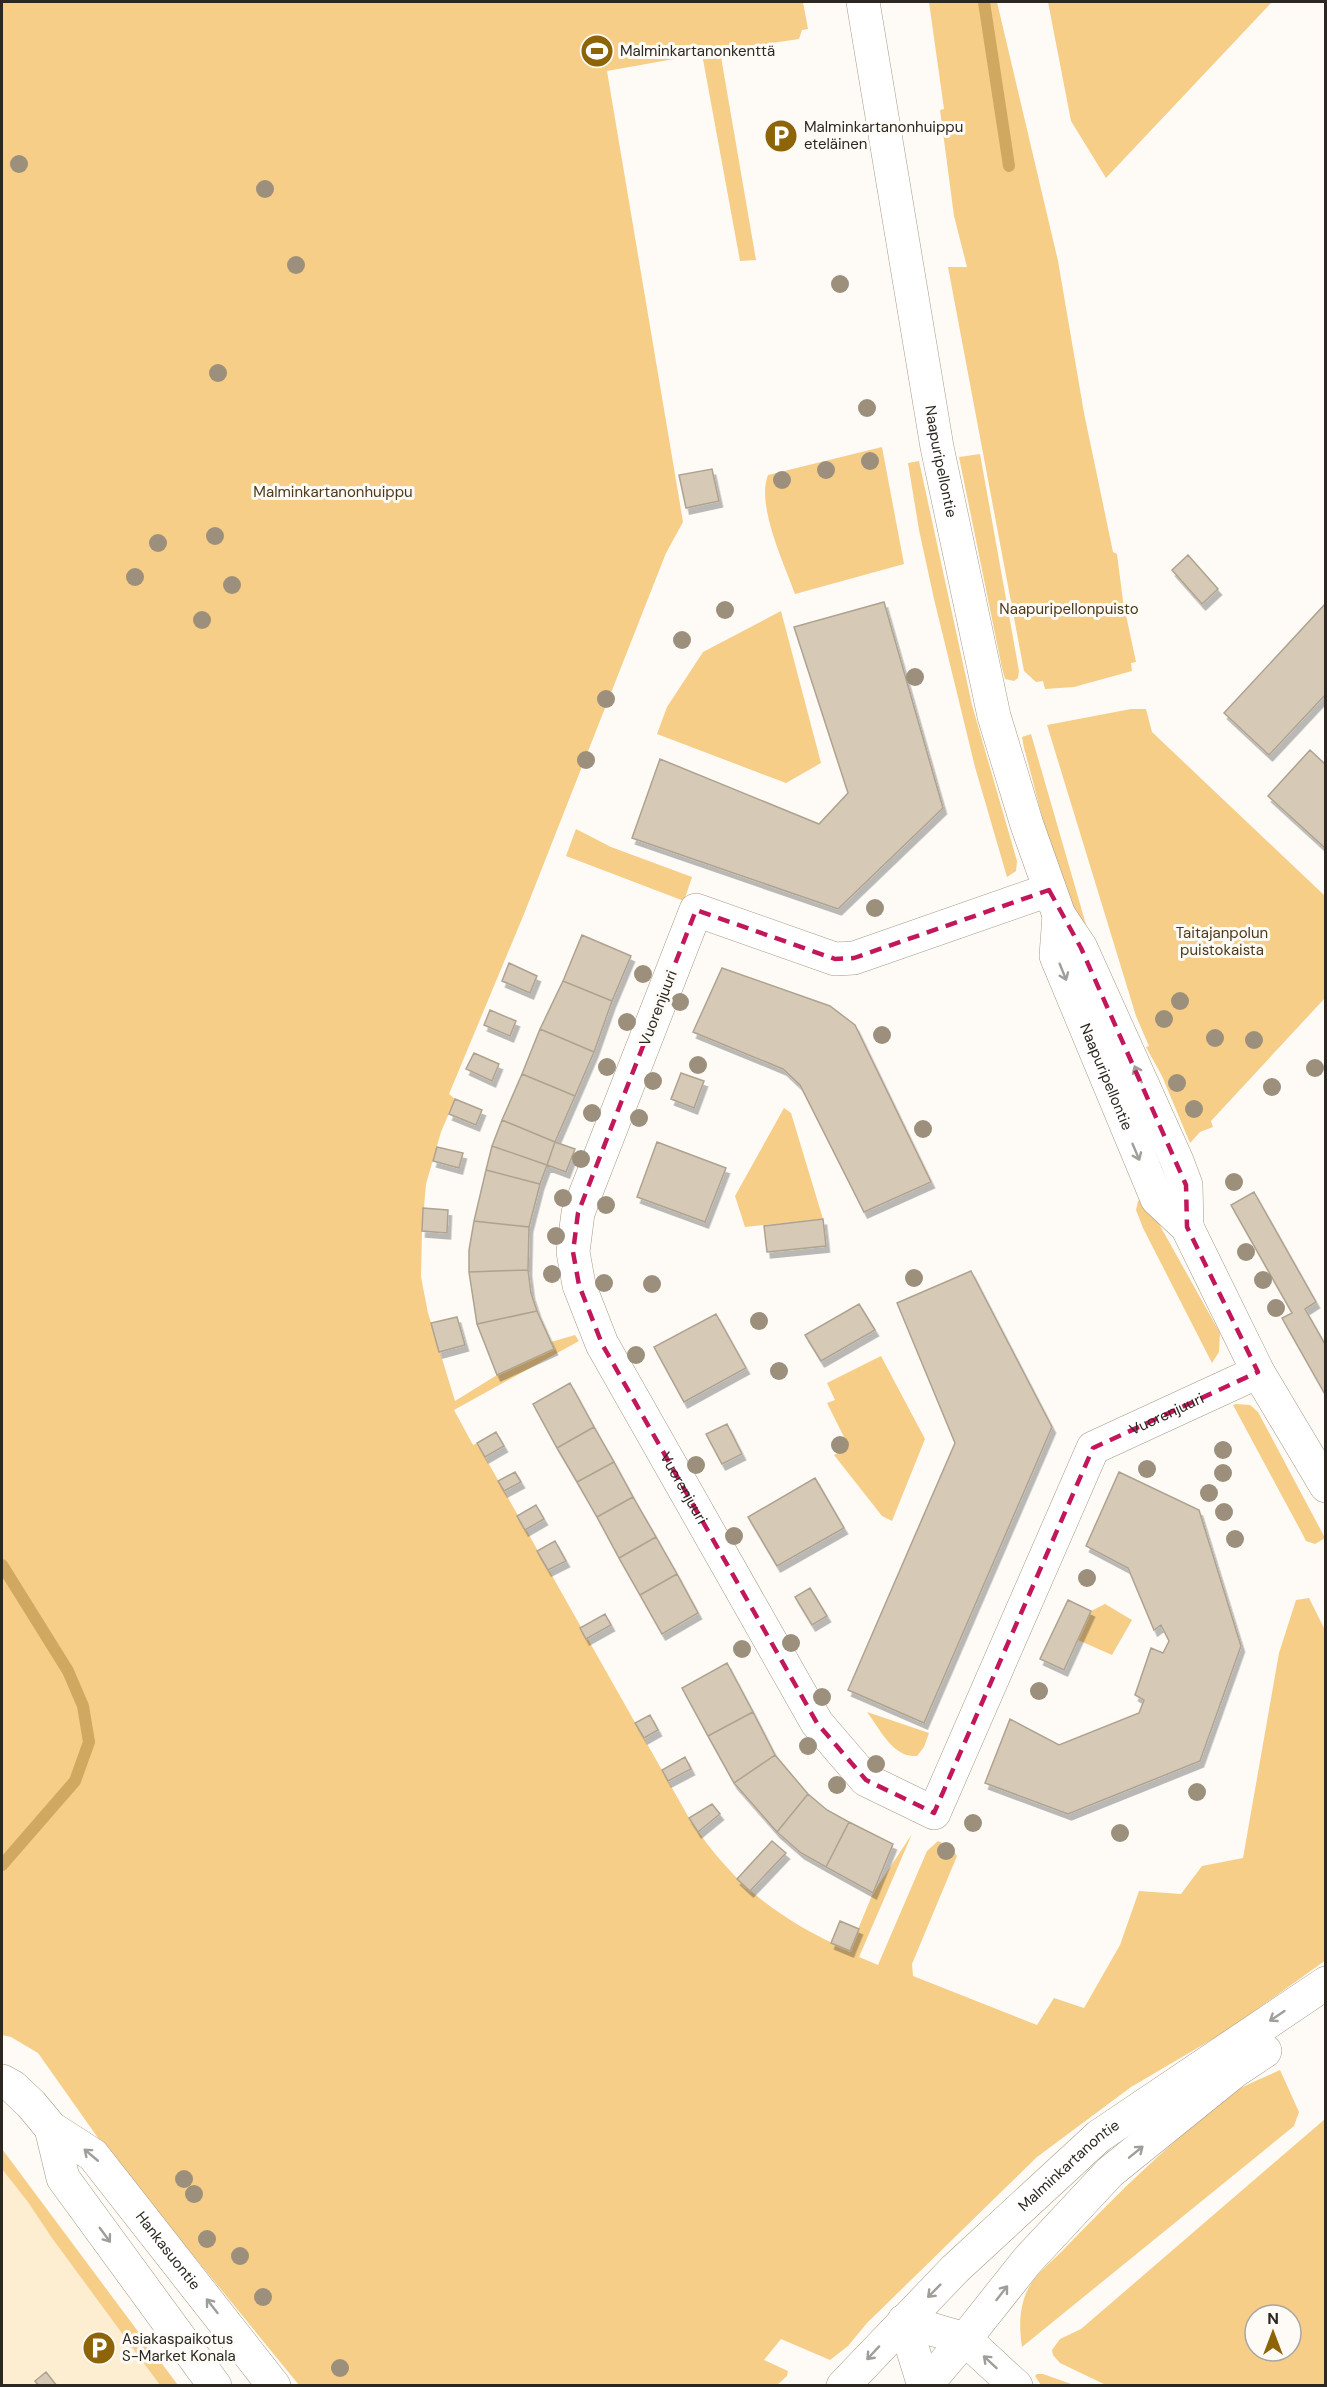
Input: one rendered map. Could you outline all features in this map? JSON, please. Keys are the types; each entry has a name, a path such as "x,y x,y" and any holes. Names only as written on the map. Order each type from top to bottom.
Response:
{"street":[{"name":"Naapuripellontie","path":"863,2 940,459 994,716 1054,902 1056,956 1157,1199 1187,1227 1258,1371 1325,1489"},
{"name":"Vuorenjuuri","path":"1054,902 854,958 835,959 696,910 578,1213 573,1252 579,1285 602,1344 817,1723 866,1780 934,1813 1093,1448 1258,1371"},
{"name":"Malminkartanontie","path":"843,2385 955,2269 1098,2136 1326,1983"},
{"path":"924,2385 965,2339 1027,2261 1110,2172 1235,2071 1326,2009"},
{"name":"Hankasuontie","path":"2,2081 13,2087 31,2104 51,2128 93,2155 274,2385"},
{"name":"Hankasuontie","path":"51,2128 63,2178 215,2385"},
{"path":"904,2321 965,2339 1016,2385"},
{"path":"904,2321 924,2385"}],"highlighted area":[{"path":"1049,890 1081,948 1186,1185 1187,1227 1258,1372 1093,1448 934,1813 866,1780 817,1723 602,1344 579,1285 573,1252 578,1213 696,910 835,959 854,958"}],"shaded area":[{"path":"3,2150 178,2385 2,2385"}],"green space":[{"name":"Malminkartanonhuippu","path":"2,2 803,2 808,29 802,30 799,39 720,51 756,260 740,261 702,54 607,71 683,522 666,553 524,914 449,1094 455,1099 441,1132 426,1184 421,1277 428,1313 455,1401 497,1375 554,1349 551,1342 575,1335 579,1341 454,1410 473,1445 477,1443 689,1818 722,1862 758,1897 779,1912 800,1926 849,1951 873,1893 912,1834 859,1957 878,1965 927,1851 938,1841 951,1847 957,1856 912,1964 913,1976 1037,2025 1054,1998 1084,2008 1120,1945 1139,1891 1181,1894 1202,1866 1243,1858 1279,1653 1296,1600 1309,1598 1326,1632 1326,1960 1228,2030 1131,2087 1037,2157 867,2323 848,2346 830,2360 781,2339 764,2360 788,2371 787,2376 777,2385 299,2385 103,2145 38,2053 11,2037 2,2035"},
{"name":"Naapuripellonpuisto","path":"929,2 997,2 1058,261 1084,413 1113,552 1117,554 1123,601 1136,662 1131,663 1132,671 1074,687 1045,689 1043,681 1036,682 1024,671 948,267 967,267 954,216 940,110 944,109"},
{"path":"1048,2 1272,2 1106,178 1071,121"},
{"path":"882,447 904,564 795,594 768,518 765,487 768,475"},
{"path":"980,454 1019,671 1018,678 1014,681 1005,679 1002,668 959,457"},
{"path":"919,461 972,705 1017,861 1016,871 1007,877 975,767 919,530 908,463"},
{"path":"781,611 821,763 786,783 657,734 667,707 703,652"},
{"name":"Taitajanpolun puistokaista","path":"1131,709 1146,709 1152,732 1325,896 1325,998 1211,1121 1213,1127 1200,1132 1190,1143 1162,1076 1146,1047 1149,1046 1136,1016 1047,725"},
{"path":"1031,734 1089,935 1067,892 1050,844 1022,737"},
{"path":"576,829 611,847 692,877 684,901 566,856"},
{"path":"784,1108 791,1113 823,1219 745,1227 735,1196"},
{"path":"1144,1197 1220,1333 1219,1352 1212,1363 1143,1228 1136,1210 1138,1201"},
{"path":"881,1356 925,1439 892,1521 882,1516 834,1455 849,1447 827,1403 835,1400 827,1383"},
{"path":"1233,1405 1250,1405 1258,1412 1325,1538 1315,1544 1306,1541"},
{"path":"1105,1604 1132,1620 1112,1655 1078,1640 1091,1611"},
{"path":"867,1712 929,1733 924,1747 917,1756 901,1752 888,1741"},
{"path":"1280,2070 1299,2112 1294,2126 1022,2347 1021,2310 1031,2283 1040,2272 1190,2128 1235,2092"},
{"path":"1325,2119 1325,2385 1106,2385 1060,2363 1052,2350 1060,2339 1081,2329"},
{"path":"2,2149 176,2385 160,2385 2,2169"},
{"path":"1037,2374 1074,2385 1041,2385 1035,2376"}],"building":[{"path":"712,469 719,501 686,508 679,475"},
{"path":"1188,555 1218,589 1202,604 1172,570"},
{"path":"884,602 943,808 838,909 632,838 660,759 819,824 848,793 794,627"},
{"path":"1326,603 1326,694 1269,755 1224,713"},
{"path":"1310,750 1326,765 1326,849 1268,796"},
{"path":"582,935 631,956 612,1001 563,981"},
{"path":"509,963 537,976 530,993 502,981"},
{"path":"722,968 830,1006 855,1025 931,1182 864,1212 800,1085 783,1069 693,1032"},
{"path":"563,981 612,1001 594,1052 540,1029"},
{"path":"490,1010 516,1021 510,1036 484,1025"},
{"path":"540,1029 594,1052 575,1096 522,1074"},
{"path":"474,1053 499,1064 492,1081 466,1069"},
{"path":"681,1073 704,1081 694,1108 671,1099"},
{"path":"522,1074 575,1096 555,1142 502,1120"},
{"path":"455,1099 482,1110 476,1125 449,1114"},
{"path":"502,1120 555,1142 547,1165 492,1146"},
{"path":"555,1142 575,1149 566,1172 547,1165"},
{"path":"657,1142 726,1168 705,1222 637,1197"},
{"path":"492,1146 547,1165 540,1184 486,1170"},
{"path":"437,1147 463,1153 459,1168 433,1161"},
{"path":"486,1170 540,1184 529,1227 474,1221"},
{"path":"1254,1192 1316,1302 1305,1309 1326,1346 1326,1396 1282,1318 1292,1313 1231,1205"},
{"path":"423,1208 448,1210 447,1233 422,1231"},
{"path":"823,1219 826,1246 767,1252 764,1226"},
{"path":"474,1221 529,1227 528,1270 469,1272 469,1250"},
{"path":"528,1270 531,1293 537,1311 477,1324 469,1272"},
{"path":"971,1271 1052,1427 924,1723 848,1690 955,1443 897,1303"},
{"path":"859,1304 875,1330 821,1361 805,1335"},
{"path":"537,1311 554,1349 497,1375 477,1324"},
{"path":"716,1314 746,1368 684,1402 654,1347"},
{"path":"457,1317 465,1345 439,1352 431,1323"},
{"path":"570,1383 594,1427 557,1448 533,1404"},
{"path":"727,1424 742,1454 722,1464 706,1434"},
{"path":"594,1427 614,1462 577,1482 557,1448"},
{"path":"496,1432 504,1446 485,1457 477,1443"},
{"path":"614,1462 633,1497 597,1517 577,1482"},
{"path":"515,1472 521,1482 504,1491 498,1481"},
{"path":"1119,1472 1199,1510 1241,1646 1200,1761 1068,1814 985,1783 1010,1719 1059,1745 1139,1713 1144,1700 1135,1695 1151,1648 1163,1653 1169,1641 1161,1625 1154,1630 1128,1568 1086,1546"},
{"path":"815,1478 844,1528 777,1566 748,1517"},
{"path":"633,1497 656,1537 619,1558 597,1517"},
{"path":"536,1505 544,1519 525,1530 517,1516"},
{"path":"656,1537 677,1574 640,1595 619,1558"},
{"path":"555,1541 566,1561 548,1570 537,1551"},
{"path":"677,1574 698,1613 662,1634 640,1595"},
{"path":"810,1588 827,1616 812,1625 795,1597"},
{"path":"1068,1600 1091,1611 1064,1670 1040,1659"},
{"path":"605,1614 611,1625 586,1639 580,1628"},
{"path":"727,1663 753,1712 708,1736 682,1688"},
{"path":"753,1712 775,1755 734,1783 708,1736"},
{"path":"650,1715 658,1730 644,1738 635,1723"},
{"path":"775,1755 808,1794 777,1832 734,1783"},
{"path":"685,1757 691,1769 668,1781 662,1770"},
{"path":"808,1794 827,1810 849,1822 826,1867 801,1853 777,1832"},
{"path":"712,1804 720,1814 698,1832 689,1818"},
{"path":"849,1822 893,1844 873,1893 826,1867"},
{"path":"772,1841 786,1853 750,1891 737,1879"},
{"path":"840,1921 859,1929 850,1951 831,1943"},
{"path":"46,2372 57,2386 39,2386 35,2381"}],"waterway":[{"path":"984,2 1009,166"},
{"path":"2,1565 68,1671 83,1706 89,1742 75,1781 2,1865"}],"place":[{"name":"Malminkartanonkenttä","path":"597,51"},
{"name":"Malminkartanonhuippu eteläinen","path":"781,136"},
{"name":"Asiakaspaikotus S-Market Konala","path":"99,2348"}]}
